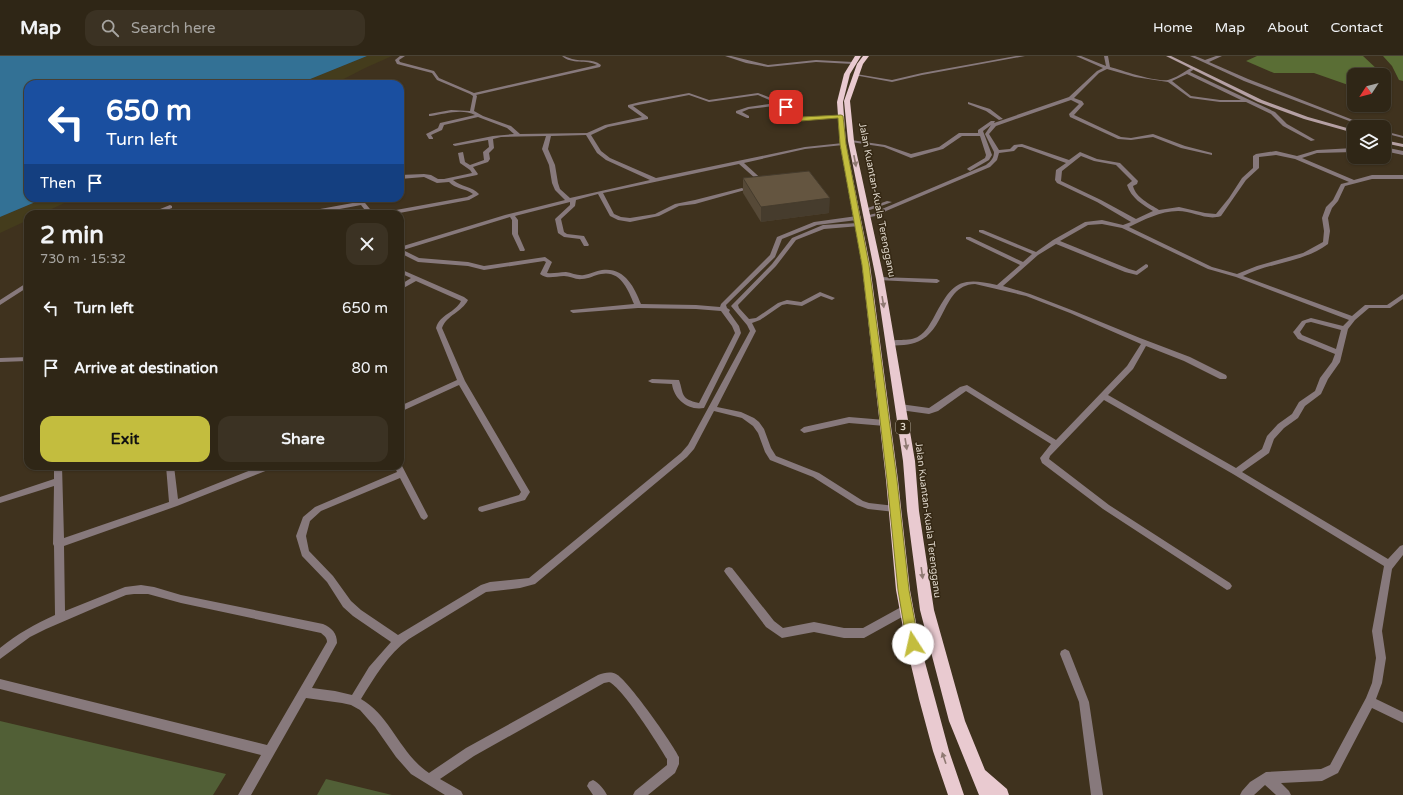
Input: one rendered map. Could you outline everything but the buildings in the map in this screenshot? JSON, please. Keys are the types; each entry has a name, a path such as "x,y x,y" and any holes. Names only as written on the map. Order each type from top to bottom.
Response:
{"highway":[{"name":"Jalan Kuantan-Kuala Terengganu","path":"847,143 847,101 860,64 866,56"},
{"name":"Jalan Kuantan-Kuala Terengganu","path":"855,60 847,74 840,102 841,116 862,217 880,279 909,461 913,511 927,610 957,721 987,795"},
{"name":"Jalan Kuantan-Kuala Terengganu","path":"862,217 866,265 895,509 903,590 913,644 939,743 956,795"},
{"path":"882,396 900,402"},
{"path":"978,774 1001,795"}],"main road":[{"path":"1168,56 1248,95 1280,108 1347,130"},
{"path":"1176,56 1265,99 1347,127"},
{"path":"1391,139 1403,142"},
{"path":"1391,143 1403,146"}],"street":[{"path":"403,56 397,60 398,62 433,72 438,79 474,94 600,66 595,63 568,59 564,56"},
{"path":"727,56 768,66 816,61 855,60"},
{"path":"856,75 892,81 991,58 999,60 1023,56"},
{"path":"1078,56 1101,66 1140,78 1169,81 1190,97 1220,101 1248,101"},
{"path":"1101,56 1101,66"},
{"path":"1106,56 1107,68"},
{"path":"1192,56 1246,80 1351,120"},
{"path":"1204,62 1220,56"},
{"path":"910,192 972,168 987,159 989,152 980,135 980,131 989,124 1001,119 1066,96 1091,72 1101,66"},
{"path":"652,381 676,382 681,398 684,402 701,406 738,333 737,326 724,310 723,305 773,256 779,238 816,223 879,214 884,210 928,190 988,166 995,160 997,152 987,134 994,126 1071,98 1096,74 1107,68"},
{"path":"1169,81 1193,69"},
{"path":"1187,72 1267,111 1278,117 1285,125 1313,140"},
{"path":"472,112 474,94"},
{"path":"455,145 493,137 518,135 549,136 588,134 607,126 646,118 630,106 689,94 709,101 758,94 782,104 795,117 800,119 841,116"},
{"path":"1071,98 1082,104 1071,115 1072,116 1120,138 1131,139 1153,135 1183,147 1210,154"},
{"path":"970,103 988,110 1001,119"},
{"path":"748,117 738,112 748,108 782,104"},
{"path":"1267,111 1280,108"},
{"path":"431,115 450,110 472,112 478,116 504,124 518,135"},
{"path":"431,138 428,134 439,130 442,124 478,116"},
{"path":"588,134 599,152 608,159 656,180"},
{"path":"404,249 512,215 567,200 814,146 847,143 885,146 911,156 941,148 961,134 980,135"},
{"path":"1391,134 1403,137"},
{"path":"549,136 545,149 552,165 555,183 558,190 573,205 558,219 561,234 566,236 582,237 586,245"},
{"path":"469,167 486,161 486,152 492,148 490,139 493,137"},
{"path":"997,152 1012,150 1016,146 1022,145 1069,162"},
{"path":"1297,158 1317,152 1347,150"},
{"path":"1391,150 1403,153"},
{"path":"404,177 423,175 434,177 439,181 475,174 463,163 461,153"},
{"path":"1124,227 1158,212 1180,209 1204,215 1219,215 1244,179 1256,168 1256,156 1276,153 1297,158 1352,181"},
{"path":"1136,222 1103,203 1060,182 1058,180 1059,170 1080,154 1096,160 1118,164 1135,182 1130,185 1130,189 1142,201 1158,212"},
{"path":"740,162 766,186"},
{"path":"1238,276 1252,269 1302,256 1326,243 1327,231 1324,218 1329,207 1335,201 1344,184 1380,176 1403,177"},
{"path":"404,210 468,198 476,194 474,191 455,186 450,180"},
{"path":"600,192 612,215 630,220 657,214 677,205 742,190"},
{"path":"354,701 355,697 373,670 398,641 417,627 476,592 493,585 516,584 532,581 684,455 689,450 753,331 748,322 736,308 735,304 774,265 794,239 823,227 862,217 875,208 903,195"},
{"path":"320,210 352,202"},
{"path":"362,202 368,210"},
{"path":"162,210 170,207"},
{"path":"512,215 515,223 515,234 522,250"},
{"path":"998,286 1036,254 1074,229 1087,223 1109,223 1124,227 1210,268 1238,276 1353,319"},
{"path":"980,231 1036,254"},
{"path":"968,238 1023,264"},
{"path":"1055,242 1127,271 1137,272 1146,266"},
{"path":"404,252 418,260 468,264 484,268 545,259 549,262 546,275 568,274 584,278 600,272 614,273 622,277 628,283 638,306"},
{"path":"404,273 465,300 462,306 441,321 439,328 461,381 526,492 522,498 482,510"},
{"path":"404,286 416,278"},
{"path":"880,279 937,281"},
{"path":"890,343 909,342 923,337 951,294 958,287 966,283 974,282 998,286 1053,304 1145,344 1187,359 1223,377"},
{"path":"0,304 24,290"},
{"path":"748,322 758,319 784,302 802,304 820,294 832,298"},
{"path":"1236,472 1266,451 1270,438 1281,426 1295,416 1302,404 1318,392 1324,378 1336,362 1340,353 1345,329 1353,319 1367,306 1388,307 1403,296"},
{"path":"572,311 638,306 696,307 724,310 736,308"},
{"path":"1340,353 1300,337 1296,332 1304,322 1311,320 1345,329"},
{"path":"1145,344 1137,354 1130,367 1044,458 1050,466 1090,493 1106,507 1227,586"},
{"path":"0,360 24,360"},
{"path":"404,407 461,381"},
{"path":"900,402 929,411 935,409 963,389 967,388 1057,444"},
{"path":"1103,396 1236,472 1389,564"},
{"path":"711,408 747,418 754,423 759,429 769,453 773,458 816,475 860,503 868,506 895,509"},
{"path":"804,430 849,420 885,422"},
{"path":"58,470 60,617"},
{"path":"170,470 174,504"},
{"path":"58,544 174,504 260,470"},
{"path":"398,641 346,604 330,580 305,553 301,536 306,519 318,509 400,470 424,516"},
{"path":"0,500 58,481"},
{"path":"1246,795 1254,786 1266,778 1322,775 1334,770 1370,701 1376,683 1382,658 1377,631 1389,564 1403,549"},
{"path":"729,571 770,624 782,633 814,627 844,633 864,633 907,609"},
{"path":"0,654 24,636 60,617 125,591 146,588 178,598 323,629 330,633 333,638 332,643 308,693 268,751 244,795"},
{"path":"1065,654 1084,702 1097,795"},
{"path":"430,779 470,752 602,679 609,677 614,678 620,684 647,718 673,757 671,769 639,795"},
{"path":"0,684 268,751"},
{"path":"308,693 354,701 366,708 416,771 457,795"},
{"path":"1370,701 1403,718"},
{"path":"1266,778 1285,795"}],"green space":[{"path":"1257,56 1363,56 1376,68 1347,68 1347,85 1314,73 1274,73 1246,61"},
{"path":"1383,56 1403,56 1403,81 1399,80 1392,66"},
{"path":"0,721 226,774 213,795 0,795"},
{"path":"326,779 392,795 317,795"}],"sand":[{"path":"367,56 392,56 342,80 308,80"},
{"path":"36,202 66,202 50,210 24,210 24,222 0,233 0,217"}],"water":[{"path":"0,56 367,56 308,80 24,80 24,202 36,202 0,217"}],"route":[{"path":"786,107 795,117 800,119 841,116 843,144 866,265 892,480 903,590 913,644"}]}
